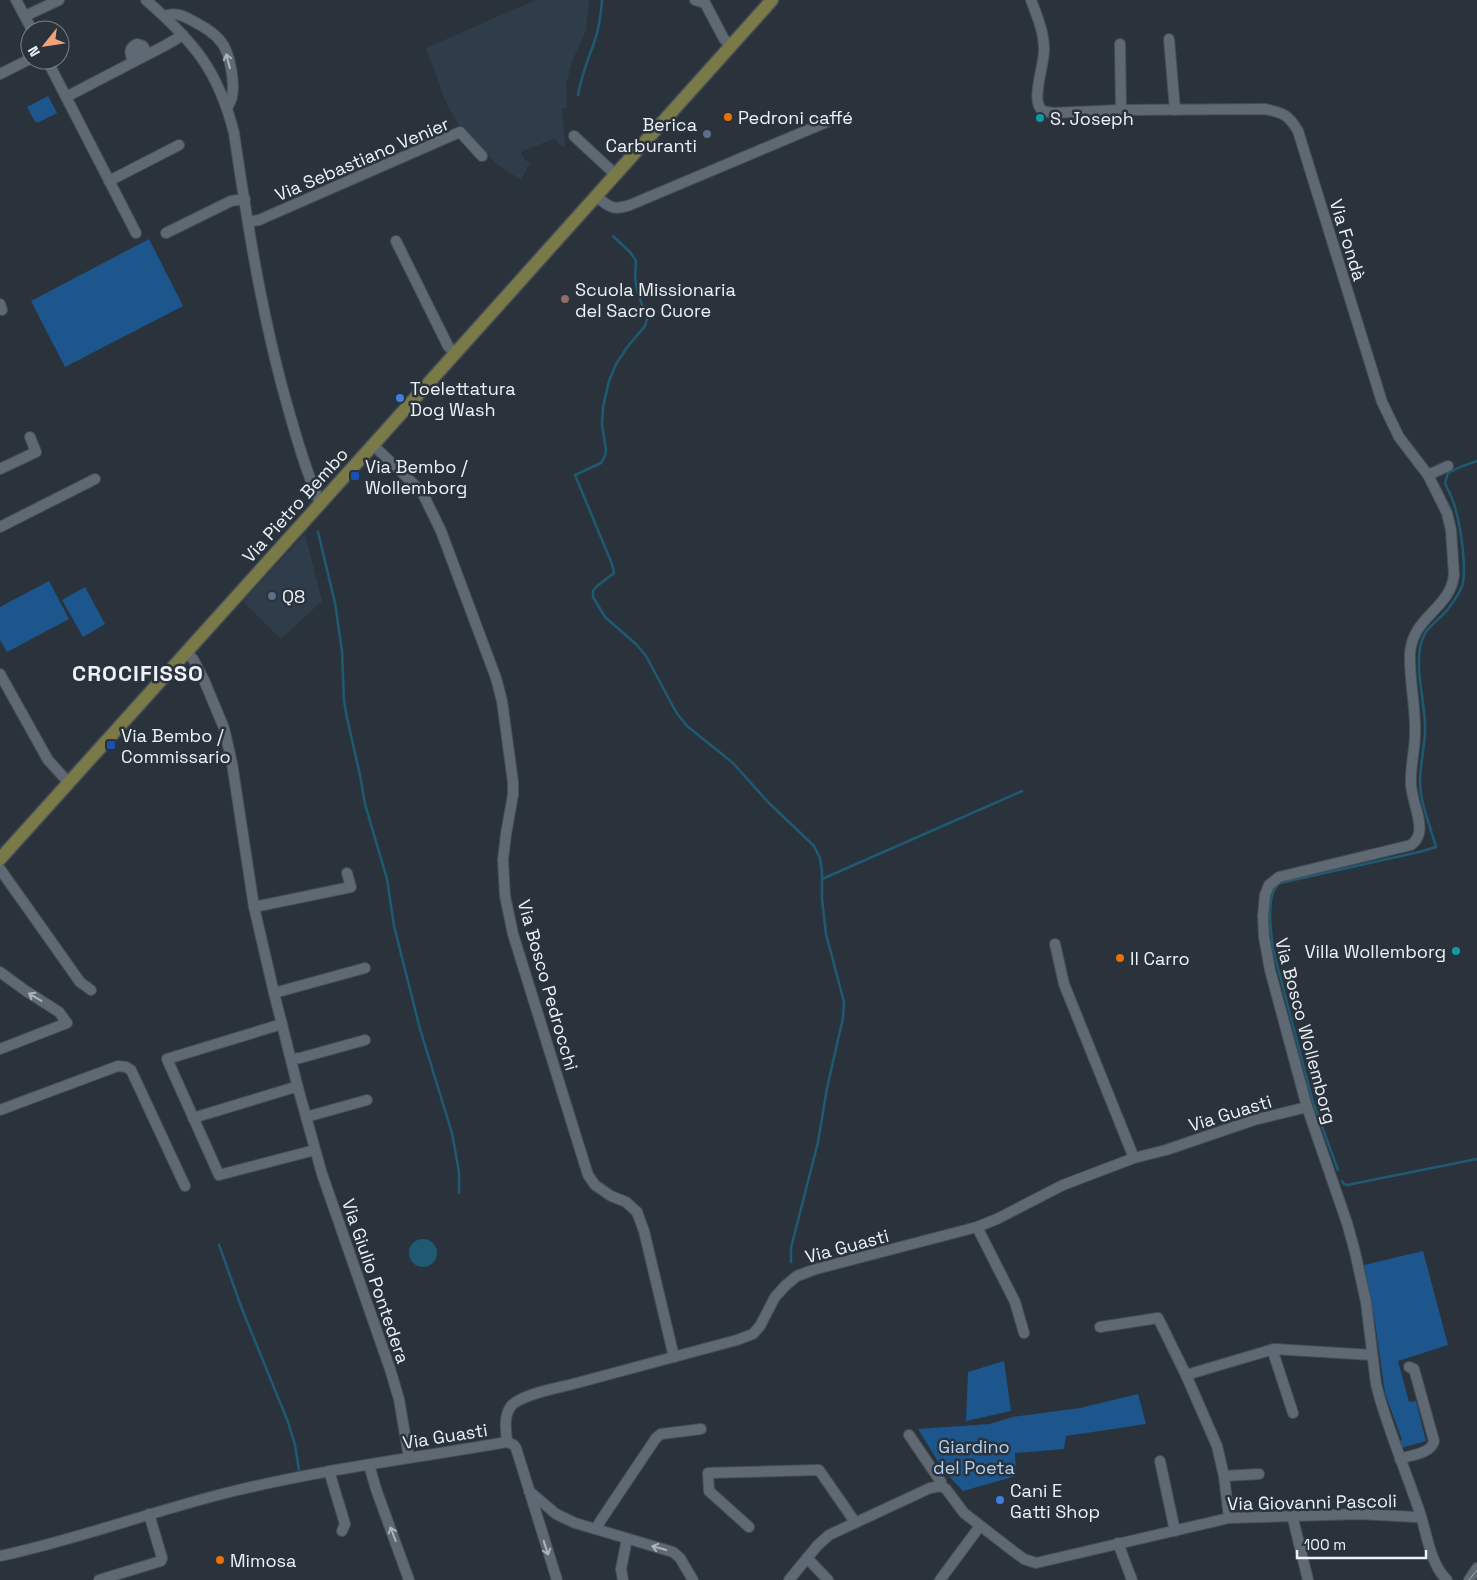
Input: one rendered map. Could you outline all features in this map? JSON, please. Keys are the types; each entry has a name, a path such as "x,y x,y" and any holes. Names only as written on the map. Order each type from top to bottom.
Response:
{"main road":[{"name":"Via Pietro Bembo","path":"0,859 772,0"}],"street":[{"path":"16,0 27,20"},
{"path":"25,16 59,0"},
{"path":"146,0 165,16 200,55 219,87 227,108 234,133 260,294 277,370 307,469 318,498 322,501"},
{"path":"695,0 704,3 724,39 731,45"},
{"name":"Via Fondà","path":"1031,0 1038,18 1044,50 1037,96 1041,110 1053,113 1121,110 1265,109 1280,113 1291,119 1298,131 1382,402 1399,437 1428,475"},
{"path":"165,16 171,13 185,16 213,33 223,45 229,59 233,81 232,96 227,108"},
{"path":"66,97 183,35"},
{"path":"1169,39 1175,110"},
{"path":"1120,44 1121,110"},
{"path":"0,74 20,64"},
{"path":"52,70 136,233"},
{"path":"596,196 608,206 619,209 834,119"},
{"name":"Via Sebastiano Venier","path":"248,222 259,220 460,132 482,156"},
{"path":"574,136 615,174"},
{"path":"109,181 179,145"},
{"path":"166,233 231,202 245,199"},
{"path":"396,241 448,346 455,353"},
{"path":"0,469 36,452 30,437"},
{"name":"Via Bosco Pedrocchi","path":"373,445 422,492 431,508 496,678 502,701 513,782 513,795 503,860 505,896 513,934 588,1175 595,1185 611,1196 626,1202 636,1212 644,1231 674,1357"},
{"path":"1428,475 1448,466"},
{"name":"Via Bosco Wollemborg","path":"1428,475 1442,501 1449,520 1454,575 1451,588 1444,599 1422,623 1414,636 1410,652 1415,734 1411,785 1420,831 1411,846 1279,877 1269,886 1265,896 1263,916 1267,953 1307,1107 1347,1223 1366,1302 1380,1399 1433,1556 1446,1580"},
{"path":"0,527 95,479"},
{"name":"Via Giulio Pontedera","path":"186,652 193,660 204,680 224,728 254,907 298,1088 315,1150 338,1221 390,1369 399,1399 409,1458"},
{"path":"0,674 48,760 69,783"},
{"path":"0,870 80,982 91,990"},
{"path":"254,907 351,887 347,873"},
{"path":"1055,944 1064,984 1134,1158"},
{"path":"274,993 365,968"},
{"path":"0,972 59,1012 67,1024 0,1049"},
{"path":"282,1024 167,1059 219,1175 315,1150"},
{"path":"292,1059 365,1040"},
{"path":"0,1110 118,1066 126,1067 131,1070 184,1186"},
{"path":"193,1118 292,1088 298,1088"},
{"path":"306,1117 367,1100"},
{"name":"Via Guasti","path":"0,1556 77,1537 149,1514 234,1491 329,1471 507,1442 506,1416 512,1406 518,1401 753,1334 760,1326 775,1297 797,1276 977,1227 997,1219 1063,1184 1134,1158 1166,1150 1254,1120 1307,1107"},
{"path":"977,1227 1015,1302 1024,1333"},
{"path":"1100,1327 1158,1318 1186,1374 1217,1446 1224,1476 1229,1518"},
{"path":"1186,1374 1274,1349 1372,1354"},
{"path":"1274,1349 1274,1355 1293,1413"},
{"path":"1400,1459 1429,1450 1433,1446 1434,1441 1414,1369 1409,1367"},
{"path":"596,1530 656,1438 661,1434 700,1429"},
{"name":"Via Giovanni Pascoli","path":"909,1435 941,1482 941,1486 946,1489 964,1513 1024,1559 1036,1563 1229,1518 1292,1515 1358,1514 1416,1517 1420,1515"},
{"path":"507,1442 516,1448 557,1580"},
{"path":"1160,1461 1174,1530"},
{"path":"369,1465 408,1580"},
{"path":"749,1527 709,1491 708,1473 819,1470 855,1522"},
{"path":"329,1471 345,1524 342,1530"},
{"path":"1224,1476 1259,1474"},
{"path":"789,1580 829,1535 930,1488 941,1486"},
{"path":"529,1491 556,1514 575,1523 673,1552 680,1558 693,1580"},
{"path":"99,1580 161,1561 162,1558 149,1514"},
{"path":"1292,1515 1308,1580"},
{"path":"940,1580 980,1526"},
{"path":"623,1580 622,1569 627,1539"},
{"path":"1118,1543 1132,1580"},
{"path":"807,1558 828,1580"},
{"path":"1468,1580 1477,1568"}],"shaded area":[{"path":"536,0 589,0 586,31 573,59 566,84 567,107 562,109 565,148 555,138 521,152 524,159 530,163 521,180 498,165 464,134 447,105 426,48"},
{"path":"305,534 322,601 281,639 243,601"},
{"path":"423,1239 433,1243 437,1253 433,1263 423,1267 413,1263 409,1253 413,1243"}],"green space":[{"path":"48,96 57,113 37,123 27,107"},
{"path":"149,239 183,306 65,367 31,301"},
{"path":"49,581 69,619 7,652 0,640 0,607"},
{"path":"85,587 105,624 83,637 62,600"},
{"path":"1423,1251 1448,1345 1398,1361 1409,1402 1416,1401 1426,1441 1401,1448 1399,1442 1402,1440 1385,1393 1375,1322 1364,1265"},
{"path":"1004,1361 1011,1411 966,1421 968,1372"},
{"name":"Giardino del Poeta","path":"1138,1394 1146,1424 1066,1436 1064,1449 1015,1453 1016,1476 963,1491 944,1471 918,1429 990,1424 1012,1417 1080,1408"}],"waterway":[{"path":"578,95 597,32 602,0"},
{"path":"613,236 630,252 636,261 635,277 637,290 647,319 645,326 616,364 609,381 603,407 602,425 606,450 605,456 601,463 575,475 614,573 597,586 593,591 593,597 605,617 637,645 646,656 676,712 687,726 733,763 768,802 814,846 820,858 826,934 844,1002 843,1018 827,1088 818,1142 791,1248 791,1262"},
{"path":"1338,1170 1313,1102 1273,949 1270,914 1272,895 1280,883 1436,847 1423,806 1420,789 1425,731 1419,657 1424,635 1448,609 1459,593 1463,583 1464,567 1458,519 1445,483 1448,473 1477,461"},
{"path":"318,532 335,603 342,651 344,701 365,804 387,879 394,926 420,1029 452,1133 459,1172 459,1193"},
{"path":"822,879 1022,791"},
{"path":"1342,1181 1347,1185 1477,1159"},
{"path":"219,1245 242,1309 288,1422 295,1445 299,1470"}],"tram line":[{"path":"1469,1580 1477,1570"}],"place":[{"name":"Pedroni caffé","path":"728,117"},
{"name":"S. Joseph","path":"1040,118"},
{"name":"Berica Carburanti","path":"707,134"},
{"name":"Scuola Missionaria del Sacro Cuore","path":"565,299"},
{"name":"Toelettatura Dog Wash","path":"400,398"},
{"name":"Via Bembo / Wollemborg","path":"355,476"},
{"name":"Q8","path":"272,596"},
{"name":"Via Bembo / Commissario","path":"111,745"},
{"name":"Villa Wollemborg","path":"1456,951"},
{"name":"Il Carro","path":"1120,958"},
{"name":"Cani E Gatti Shop","path":"1000,1500"},
{"name":"Mimosa","path":"220,1560"}],"district":[{"name":"CROCIFISSO","path":"138,673"}]}
